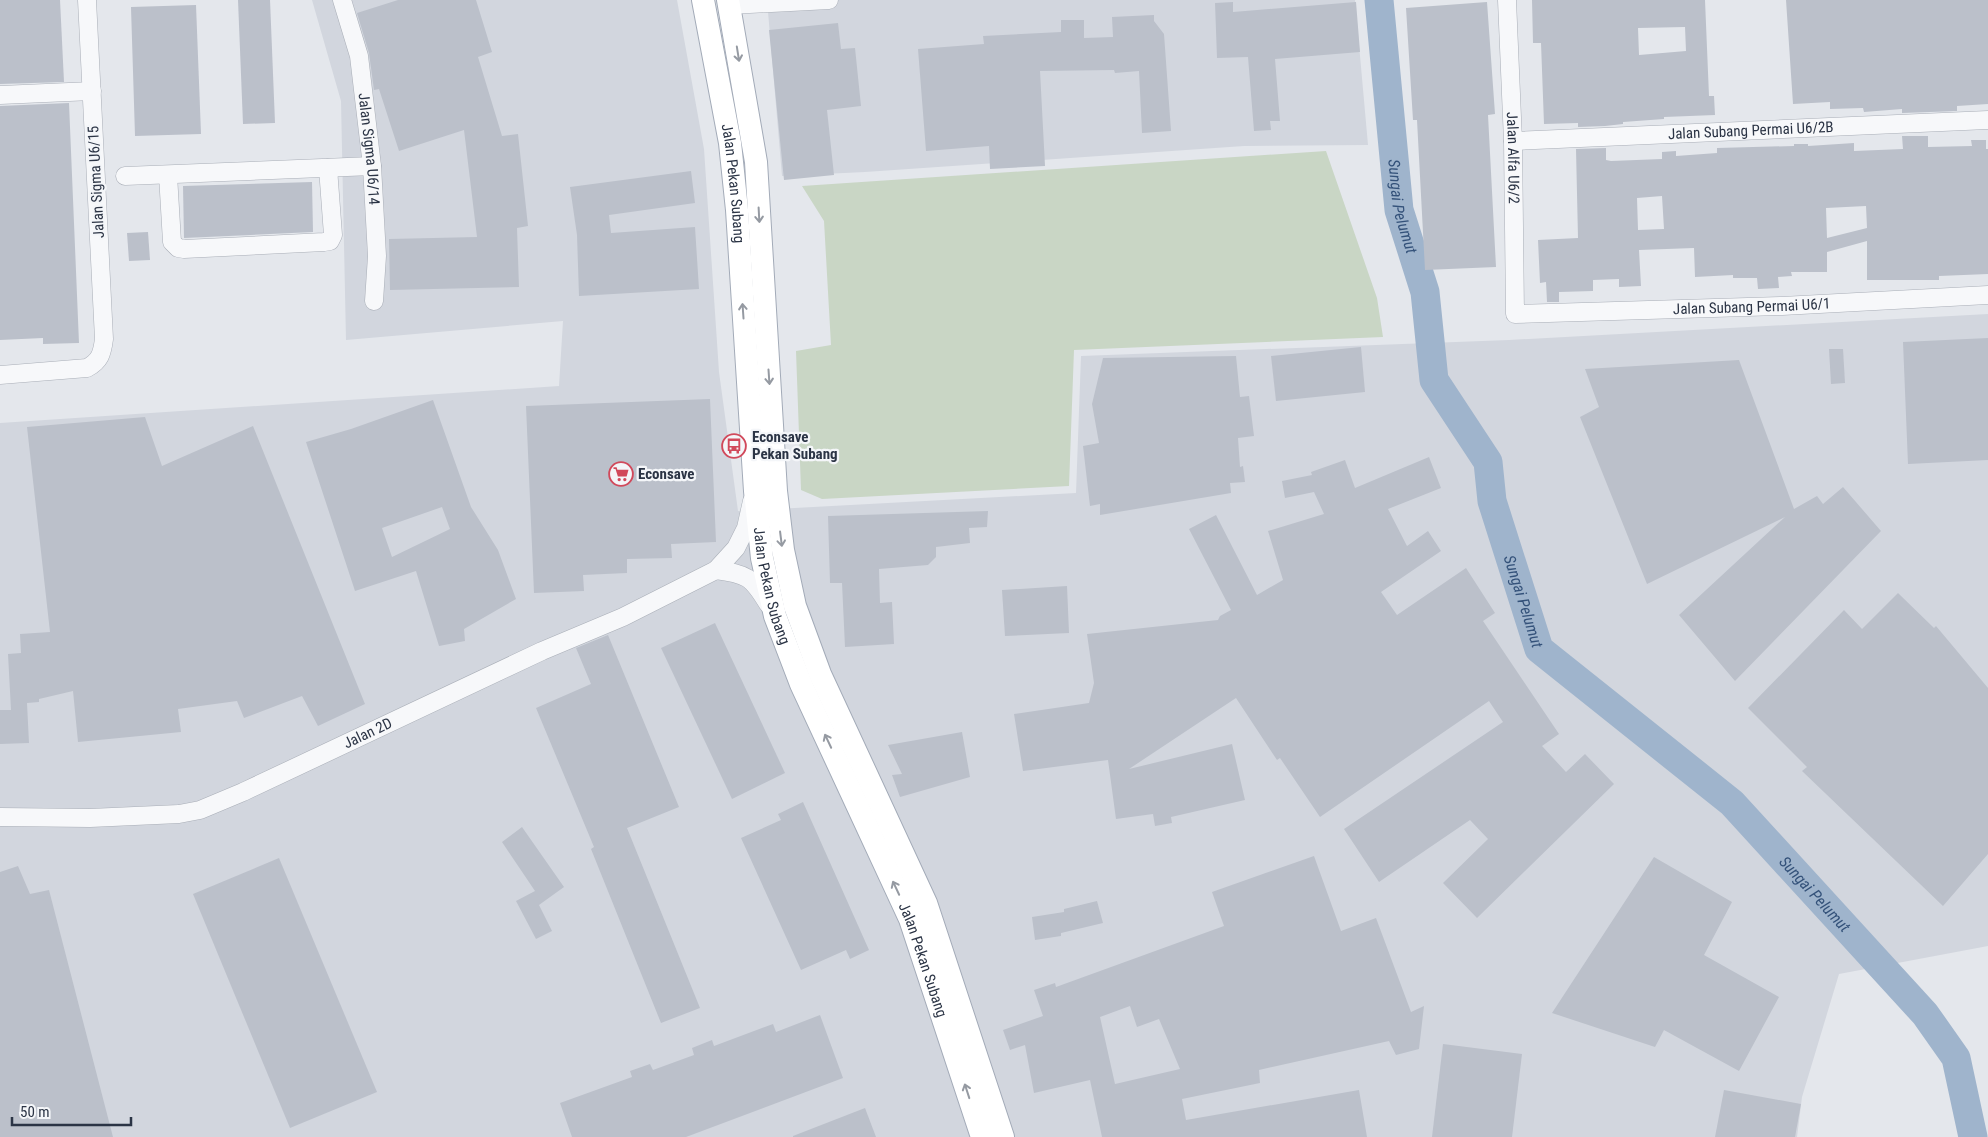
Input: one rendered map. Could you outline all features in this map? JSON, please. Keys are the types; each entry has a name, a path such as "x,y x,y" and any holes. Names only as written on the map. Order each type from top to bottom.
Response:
{"main road":[{"name":"Jalan Pekan Subang","path":"703,0 730,143 755,491 762,558 775,616 801,684 910,918 982,1137"},
{"name":"Jalan Pekan Subang","path":"729,3 756,162 776,491 782,550 795,606 820,674 926,903 1003,1137"}],"street":[{"name":"Jalan Sigma U6/15","path":"0,375 87,368 97,362 102,352 104,339 87,0"},
{"name":"Jalan Sigma U6/14","path":"342,0 359,56 372,166 377,256 374,301"},
{"path":"729,3 829,0"},
{"name":"Jalan Alfa U6/2","path":"1506,0 1513,141 1515,314"},
{"path":"0,95 92,91"},
{"name":"Jalan Subang Permai U6/2B","path":"1513,141 1988,120"},
{"path":"125,176 372,166"},
{"path":"168,175 172,242 178,248 194,248 324,242 330,240 333,235 328,168"},
{"name":"Jalan Subang Permai U6/1","path":"1515,314 1782,306 1988,295"},
{"name":"Jalan 2D","path":"0,817 90,818 180,814 200,810 249,789 542,651 623,617 716,570 736,548 746,528 755,491"},
{"path":"716,570 740,573 756,584 775,616"}],"shaded area":[{"path":"312,0 677,0 704,149 719,372 738,511 1076,493 1081,356 1509,340 1988,314 1988,946 1839,974 1802,1097 1797,1137 0,1137 0,423 559,386 563,321 346,340 341,101"},
{"path":"767,0 1355,0 1368,145 1244,146 782,176"}],"green space":[{"path":"1326,151 1377,298 1383,337 1074,350 1069,486 822,499 801,490 796,351 831,345 824,221 802,186"}],"building":[{"path":"0,0 60,0 64,82 0,84"},
{"path":"238,0 270,0 275,123 243,124"},
{"path":"398,0 476,0 492,52 478,57 502,136 518,134 528,226 517,228 519,287 390,290 389,239 477,237 464,130 399,151 379,89 374,90 369,53 357,13"},
{"path":"1532,0 1705,0 1709,96 1714,96 1715,115 1664,117 1664,119 1623,122 1623,124 1605,126 1578,127 1578,123 1544,124 1541,43 1533,43","holes":["1685,27 1686,51 1639,55 1638,28"]},
{"path":"1786,0 1988,0 1988,104 1957,106 1957,111 1902,113 1902,109 1864,112 1863,108 1830,109 1830,102 1793,104"},
{"path":"1233,2 1233,12 1356,2 1360,52 1275,59 1280,121 1270,121 1271,130 1254,131 1248,57 1217,58 1215,3"},
{"path":"1487,2 1495,114 1488,115 1496,267 1425,270 1417,120 1413,120 1406,8"},
{"path":"196,5 201,134 135,136 131,7"},
{"path":"1154,15 1154,21 1164,34 1171,131 1142,133 1139,71 1115,73 1114,70 1040,71 1045,166 990,169 989,146 926,151 918,49 984,44 983,36 1061,32 1061,20 1084,20 1084,38 1113,37 1112,17"},
{"path":"838,23 841,49 855,48 861,106 827,110 834,175 784,180 769,30"},
{"path":"69,103 79,343 43,344 43,338 0,340 0,106"},
{"path":"1902,136 1928,136 1928,147 1972,146 1971,140 1986,140 1986,149 1988,149 1988,274 1939,276 1939,280 1867,280 1867,241 1827,252 1827,272 1791,272 1792,276 1778,277 1779,288 1758,289 1757,278 1733,278 1733,275 1695,277 1694,248 1639,250 1641,286 1619,287 1619,279 1593,280 1593,291 1559,292 1559,302 1547,302 1546,282 1540,283 1538,240 1578,238 1576,149 1606,148 1606,160 1611,161 1662,159 1662,152 1676,151 1676,156 1717,153 1717,148 1794,146 1794,144 1808,144 1808,146 1854,143 1854,151 1903,149","holes":["1662,196 1664,229 1638,230 1637,198","1866,206 1867,228 1827,238 1826,208"]},
{"path":"691,171 695,203 609,215 611,233 695,227 699,289 579,296 577,235 570,187"},
{"path":"312,182 313,232 184,238 183,186"},
{"path":"148,232 150,260 129,261 127,233"},
{"path":"1988,338 1988,460 1908,464 1903,342"},
{"path":"1361,347 1365,392 1276,401 1271,356"},
{"path":"1829,349 1843,349 1845,383 1831,384"},
{"path":"1236,356 1240,397 1249,396 1254,436 1238,438 1240,467 1243,466 1245,482 1230,483 1231,493 1100,515 1100,504 1090,506 1083,446 1099,443 1092,404 1103,358"},
{"path":"1739,360 1794,509 1817,496 1823,504 1843,487 1881,531 1735,681 1679,615 1785,517 1647,584 1580,417 1599,407 1585,369"},
{"name":"Econsave","path":"710,399 716,542 671,544 672,558 627,559 627,573 583,575 584,591 534,593 526,406"},
{"path":"433,400 471,507 498,550 516,599 464,629 465,641 439,646 416,571 355,591 306,442 351,429","holes":["442,507 450,529 392,557 382,528"]},
{"path":"145,417 162,466 253,426 365,704 318,726 302,696 244,718 237,701 178,709 181,732 78,742 73,691 39,699 39,702 27,703 29,743 0,744 0,710 11,710 8,654 21,653 20,634 50,632 27,427"},
{"path":"1429,457 1441,488 1388,509 1407,546 1428,531 1441,551 1381,592 1397,615 1466,568 1495,613 1483,621 1559,734 1542,746 1566,772 1585,754 1614,784 1477,918 1443,883 1488,839 1470,820 1379,882 1344,829 1503,722 1489,701 1320,817 1280,758 1277,760 1236,698 1129,769 1232,744 1245,800 1171,817 1172,823 1155,826 1153,814 1116,819 1108,760 1023,771 1014,714 1089,703 1094,683 1087,634 1218,620 1220,616 1231,610 1189,529 1216,515 1257,595 1283,580 1268,531 1324,514 1314,492 1285,498 1282,481 1312,475 1311,472 1345,460 1355,488"},
{"path":"988,511 987,527 969,528 970,543 936,547 936,557 928,565 879,569 880,603 892,602 894,644 845,647 842,583 830,583 828,516"},
{"path":"1067,586 1069,633 1005,636 1002,590"},
{"path":"1898,593 1934,628 1936,626 1988,688 1988,854 1943,906 1802,771 1807,767 1748,708 1844,610 1862,629"},
{"path":"715,623 785,773 732,799 661,648"},
{"path":"608,635 679,807 627,828 700,1008 661,1023 591,849 594,847 536,708 591,684 576,648"},
{"path":"962,732 970,777 900,797 892,775 902,774 888,745"},
{"path":"803,802 869,950 850,959 846,950 801,970 741,838 781,820 778,814"},
{"path":"522,827 564,887 539,905 552,931 536,939 516,901 535,891 502,842"},
{"path":"1314,856 1341,931 1376,918 1411,1012 1424,1006 1419,1049 1396,1055 1389,1041 1259,1070 1260,1083 1182,1099 1186,1120 1359,1090 1367,1137 1102,1137 1090,1080 1034,1093 1025,1045 1010,1050 1003,1030 1043,1016 1034,990 1055,983 1056,987 1224,926 1212,892","holes":["1130,1006 1137,1027 1159,1019 1180,1069 1115,1084 1100,1017"]},
{"path":"1654,857 1732,902 1704,955 1779,997 1739,1071 1664,1030 1655,1047 1552,1013"},
{"path":"279,858 377,1092 290,1128 193,894"},
{"path":"18,866 30,894 49,890 113,1137 0,1137 0,872"},
{"path":"1097,901 1103,923 1061,933 1061,936 1035,940 1032,917 1064,912 1064,909"},
{"path":"820,1015 843,1078 686,1137 572,1137 560,1103 632,1077 630,1071 650,1064 653,1070 694,1055 692,1048 712,1040 714,1046 773,1024 776,1032"},
{"path":"1443,1044 1522,1054 1512,1137 1432,1137"},
{"path":"1724,1090 1801,1104 1795,1137 1715,1137"},
{"path":"865,1108 876,1137 793,1137 793,1136"}],"waterway":[{"name":"Sungai Pelumut","path":"1379,0 1399,210 1425,292 1434,380 1488,462 1492,501 1539,649 1732,803 1925,1014 1956,1058 1973,1137"}],"place":[{"name":"Econsave Pekan Subang","path":"734,446"},
{"name":"Econsave","path":"621,474"}]}
